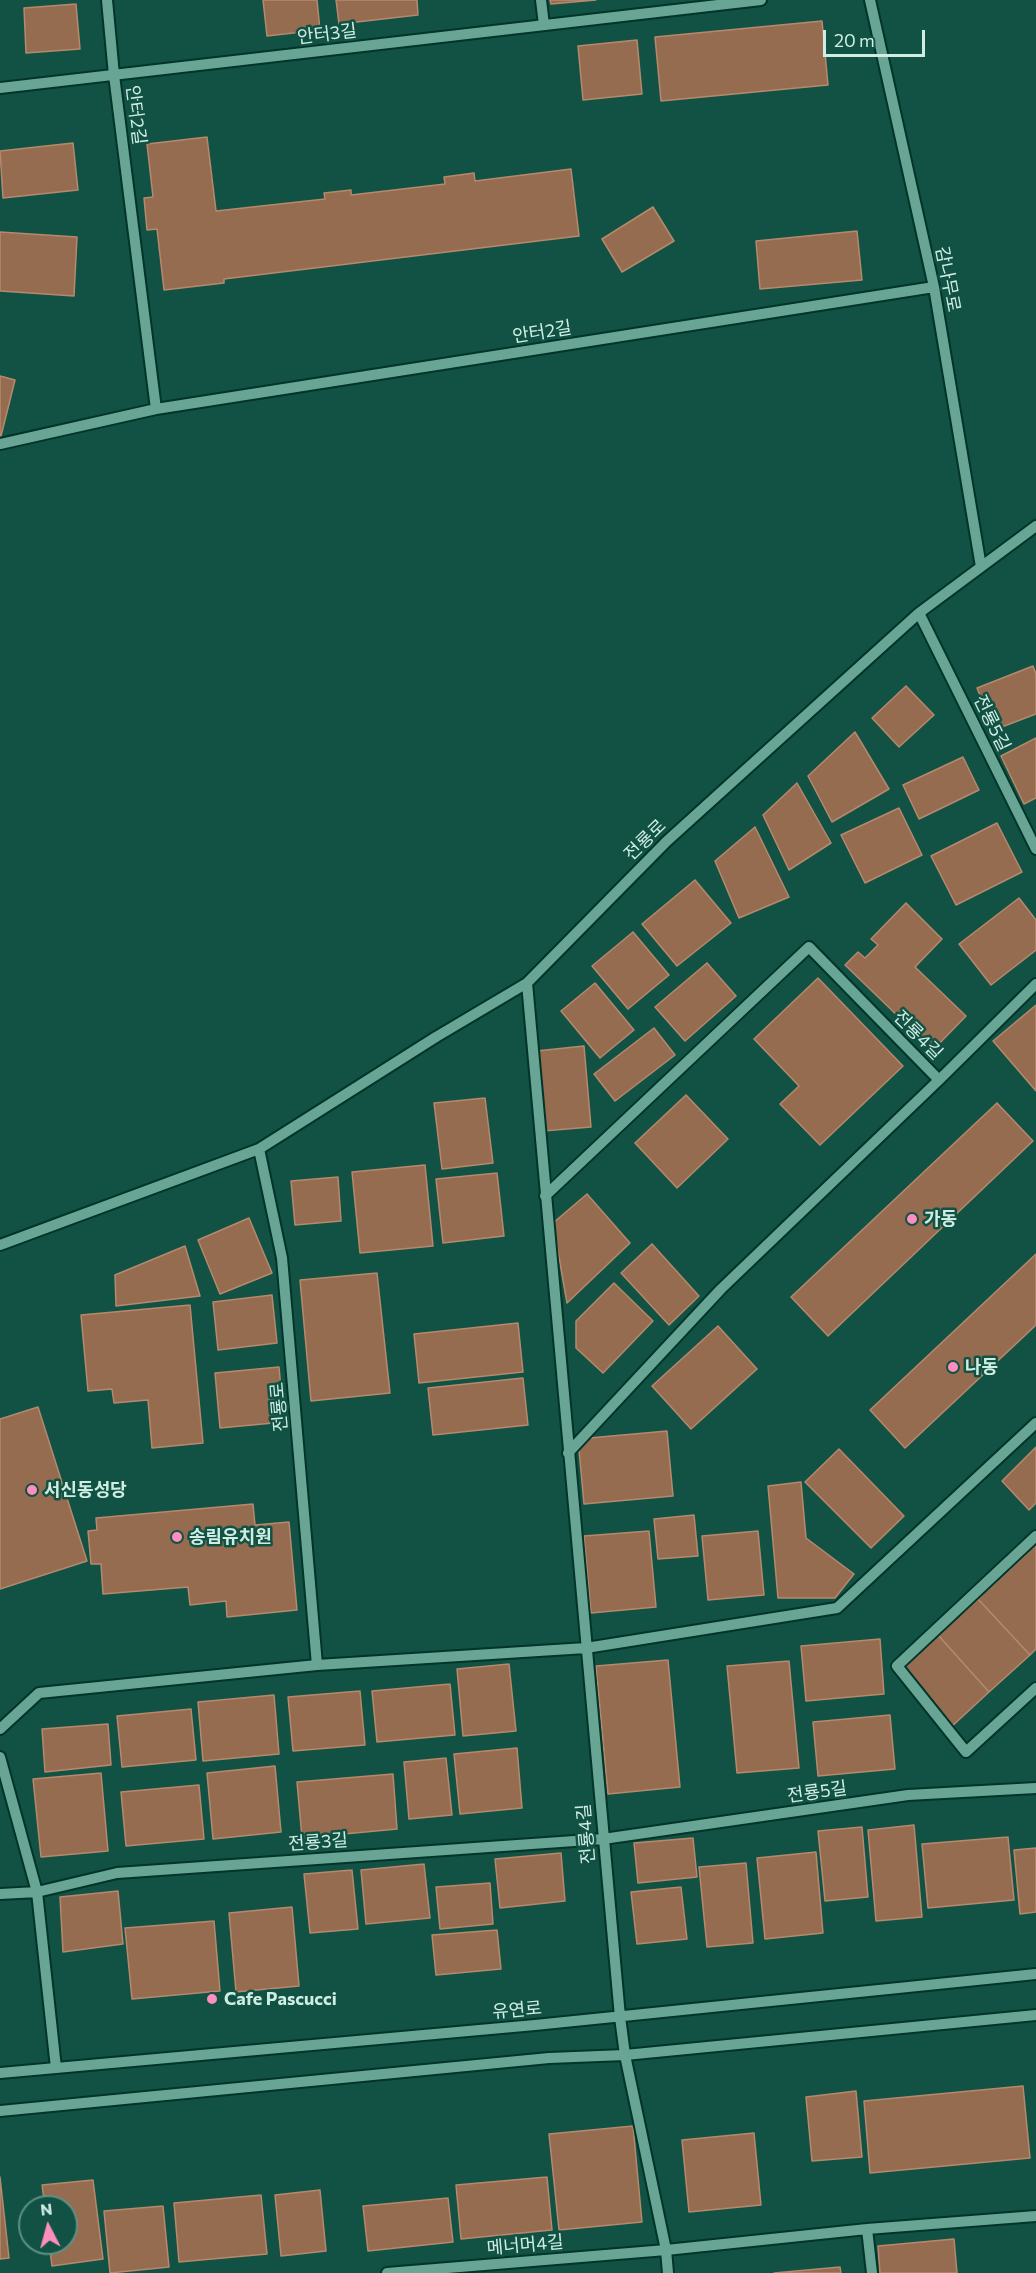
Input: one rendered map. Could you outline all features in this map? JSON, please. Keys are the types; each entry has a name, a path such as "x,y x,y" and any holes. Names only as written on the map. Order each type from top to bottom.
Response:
{"street":[{"path":"107,0 114,75"},
{"path":"541,0 544,26"},
{"name":"안터3길","path":"0,88 761,0"},
{"name":"감나무로","path":"870,0 934,287 981,567"},
{"name":"안터2길","path":"114,75 156,409"},
{"name":"안터2길","path":"0,444 156,409 934,287"},
{"name":"전룡로","path":"0,1245 259,1149 436,1037 527,983 667,841 919,613 1036,526"},
{"name":"전룡5길","path":"919,613 1036,849"},
{"name":"전룡4길","path":"545,1196 809,947 939,1080 722,1289 568,1453"},
{"name":"전룡4길","path":"527,983 620,2017 625,2055 666,2250"},
{"path":"939,1080 1036,984"},
{"name":"전룡로","path":"259,1149 282,1258 317,1665"},
{"path":"0,1729 39,1693 317,1665 586,1648 837,1608 1036,1422"},
{"path":"1036,1536 897,1666 966,1752 1036,1688"},
{"path":"0,1757 37,1892 56,2068"},
{"name":"전룡5길","path":"603,1839 908,1795 1036,1788"},
{"name":"전룡3길","path":"0,1894 37,1892 117,1873 603,1839"},
{"name":"유연로","path":"0,2073 620,2017 1036,1974"},
{"path":"0,2111 549,2058 625,2055 1036,2015"},
{"name":"메너머4길","path":"387,2273 666,2250 867,2229 1036,2216"},
{"path":"867,2229 872,2273"},
{"path":"666,2250 668,2273"}],"building":[{"path":"263,0 317,0 320,30 267,36"},
{"path":"336,0 417,0 418,15 339,24"},
{"path":"550,0 596,0 551,4"},
{"path":"76,4 80,49 26,53 24,8"},
{"path":"822,21 828,85 661,101 655,37"},
{"path":"637,40 642,94 583,100 578,46"},
{"path":"207,137 216,211 325,199 324,193 351,190 351,195 445,184 444,177 474,173 475,181 571,169 579,236 224,279 224,283 164,290 157,229 147,230 144,198 153,197 147,144"},
{"path":"73,143 78,190 3,198 0,151"},
{"path":"653,207 674,241 622,272 602,239"},
{"path":"857,231 862,280 760,289 756,241"},
{"path":"0,232 77,237 74,296 0,291"},
{"path":"0,376 15,380 1,436 0,436"},
{"path":"1033,666 1036,674 1036,714 994,730 977,688"},
{"path":"906,686 934,715 899,747 872,718"},
{"path":"855,732 889,789 832,822 808,776"},
{"path":"1036,738 1036,798 1024,804 1001,756"},
{"path":"963,757 979,790 919,819 903,785"},
{"path":"797,783 831,843 789,870 763,815"},
{"path":"899,808 922,855 865,883 841,835"},
{"path":"997,823 1022,872 956,905 931,856"},
{"path":"755,827 789,897 739,918 715,861"},
{"path":"695,880 731,923 677,966 642,924"},
{"path":"1019,898 1036,920 1036,950 991,985 959,944"},
{"path":"906,903 942,939 915,967 966,1016 933,1050 845,965 858,952 865,958 878,945 871,939"},
{"path":"633,932 669,975 628,1009 592,966"},
{"path":"707,963 736,996 685,1041 655,1007"},
{"path":"818,978 903,1066 820,1145 780,1104 799,1086 754,1039"},
{"path":"595,983 634,1030 600,1058 561,1011"},
{"path":"1036,1005 1036,1091 993,1041"},
{"path":"654,1028 675,1055 615,1101 594,1074"},
{"path":"584,1046 591,1127 543,1131 536,1051"},
{"path":"686,1095 728,1139 677,1188 635,1143"},
{"path":"485,1098 493,1163 442,1169 434,1103"},
{"name":"가동","path":"997,1103 1033,1141 828,1336 791,1297"},
{"path":"425,1165 433,1246 360,1253 352,1172"},
{"path":"497,1173 504,1236 443,1243 436,1179"},
{"path":"338,1177 341,1221 295,1225 291,1181"},
{"path":"587,1194 630,1243 567,1303 553,1223"},
{"path":"249,1218 272,1273 220,1294 198,1240"},
{"path":"652,1244 699,1296 669,1325 621,1273"},
{"path":"185,1246 200,1296 116,1306 115,1275"},
{"name":"나동","path":"1036,1254 1036,1325 905,1448 870,1410"},
{"path":"377,1273 390,1393 311,1401 300,1280"},
{"path":"614,1283 653,1321 603,1373 576,1348 576,1321"},
{"path":"272,1295 277,1343 218,1350 213,1302"},
{"path":"190,1305 203,1443 152,1448 148,1400 114,1403 112,1389 88,1391 81,1315"},
{"path":"518,1323 523,1372 419,1383 414,1334"},
{"path":"718,1326 757,1369 691,1429 652,1386"},
{"path":"279,1367 284,1422 220,1428 215,1373"},
{"path":"523,1378 528,1425 433,1435 428,1388"},
{"name":"서신동성당","path":"38,1407 87,1561 0,1589 0,1419"},
{"path":"667,1431 673,1496 584,1504 578,1439"},
{"path":"1036,1447 1036,1503 1029,1510 1002,1481"},
{"path":"839,1449 904,1516 871,1548 805,1482"},
{"path":"801,1482 806,1538 854,1574 835,1598 778,1598 768,1486"},
{"path":"253,1504 255,1525 289,1522 297,1610 227,1617 226,1601 190,1605 188,1587 103,1594 101,1564 91,1564 88,1531 97,1530 96,1518"},
{"path":"694,1515 698,1556 658,1559 654,1519"},
{"path":"649,1531 656,1607 591,1613 584,1536"},
{"path":"758,1531 764,1595 708,1600 702,1536"},
{"path":"1036,1545 1036,1649 1030,1655 978,1599"},
{"path":"978,1599 1030,1655 989,1692 938,1635"},
{"path":"938,1635 989,1692 949,1729 902,1669"},
{"path":"880,1639 884,1694 806,1701 801,1646"},
{"path":"668,1660 680,1787 608,1794 596,1666"},
{"path":"789,1661 799,1768 737,1773 727,1666"},
{"path":"509,1664 516,1731 463,1736 457,1669"},
{"path":"450,1684 455,1735 377,1742 372,1691"},
{"path":"360,1691 365,1745 293,1751 288,1697"},
{"path":"274,1695 279,1754 203,1761 198,1702"},
{"path":"191,1709 196,1760 122,1767 117,1716"},
{"path":"890,1715 895,1769 818,1776 813,1722"},
{"path":"108,1724 111,1765 45,1772 42,1729"},
{"path":"517,1748 522,1808 460,1814 454,1754"},
{"path":"446,1758 452,1815 409,1819 404,1762"},
{"path":"275,1766 281,1832 213,1839 207,1773"},
{"path":"101,1773 108,1851 41,1857 33,1779"},
{"path":"393,1774 397,1829 302,1838 297,1782"},
{"path":"199,1785 204,1839 126,1846 121,1792"},
{"path":"914,1825 922,1917 876,1921 868,1830"},
{"path":"862,1827 868,1897 825,1901 818,1831"},
{"path":"1008,1837 1014,1900 928,1908 922,1844"},
{"path":"693,1838 697,1877 638,1883 634,1843"},
{"path":"1036,1848 1036,1912 1020,1914 1014,1850"},
{"path":"816,1852 823,1933 765,1939 757,1858"},
{"path":"561,1853 565,1901 500,1908 495,1859"},
{"path":"746,1863 753,1943 707,1947 699,1867"},
{"path":"424,1864 430,1918 366,1924 361,1870"},
{"path":"352,1870 358,1929 310,1933 304,1874"},
{"path":"490,1883 493,1924 440,1929 436,1887"},
{"path":"681,1887 687,1939 637,1944 631,1892"},
{"path":"118,1891 123,1944 63,1952 60,1897"},
{"path":"292,1907 299,1986 236,1992 229,1913"},
{"path":"214,1921 220,1991 132,1999 125,1928"},
{"path":"497,1930 501,1969 436,1975 432,1935"},
{"path":"1023,2086 1030,2158 870,2173 864,2101"},
{"path":"856,2091 862,2157 812,2161 806,2097"},
{"path":"633,2126 642,2222 559,2230 549,2134"},
{"path":"754,2133 761,2205 689,2212 682,2140"},
{"path":"0,2177 9,2258 0,2259"},
{"path":"547,2177 552,2230 461,2239 456,2185"},
{"path":"93,2180 103,2259 52,2266 51,2255 78,2255 78,2195 43,2195 42,2185"},
{"path":"320,2190 326,2251 281,2256 275,2195"},
{"path":"261,2195 267,2254 179,2262 174,2203"},
{"path":"448,2198 453,2242 368,2251 363,2206"},
{"path":"163,2206 169,2267 110,2273 104,2211"},
{"path":"954,2239 957,2273 880,2273 878,2246"},
{"path":"840,2267 841,2273 774,2273"}],"place":[{"name":"가동","path":"912,1219"},
{"name":"나동","path":"953,1367"},
{"name":"서신동성당","path":"32,1490"},
{"name":"송림유치원","path":"177,1537"},
{"name":"Cafe Pascucci","path":"212,1999"}]}
